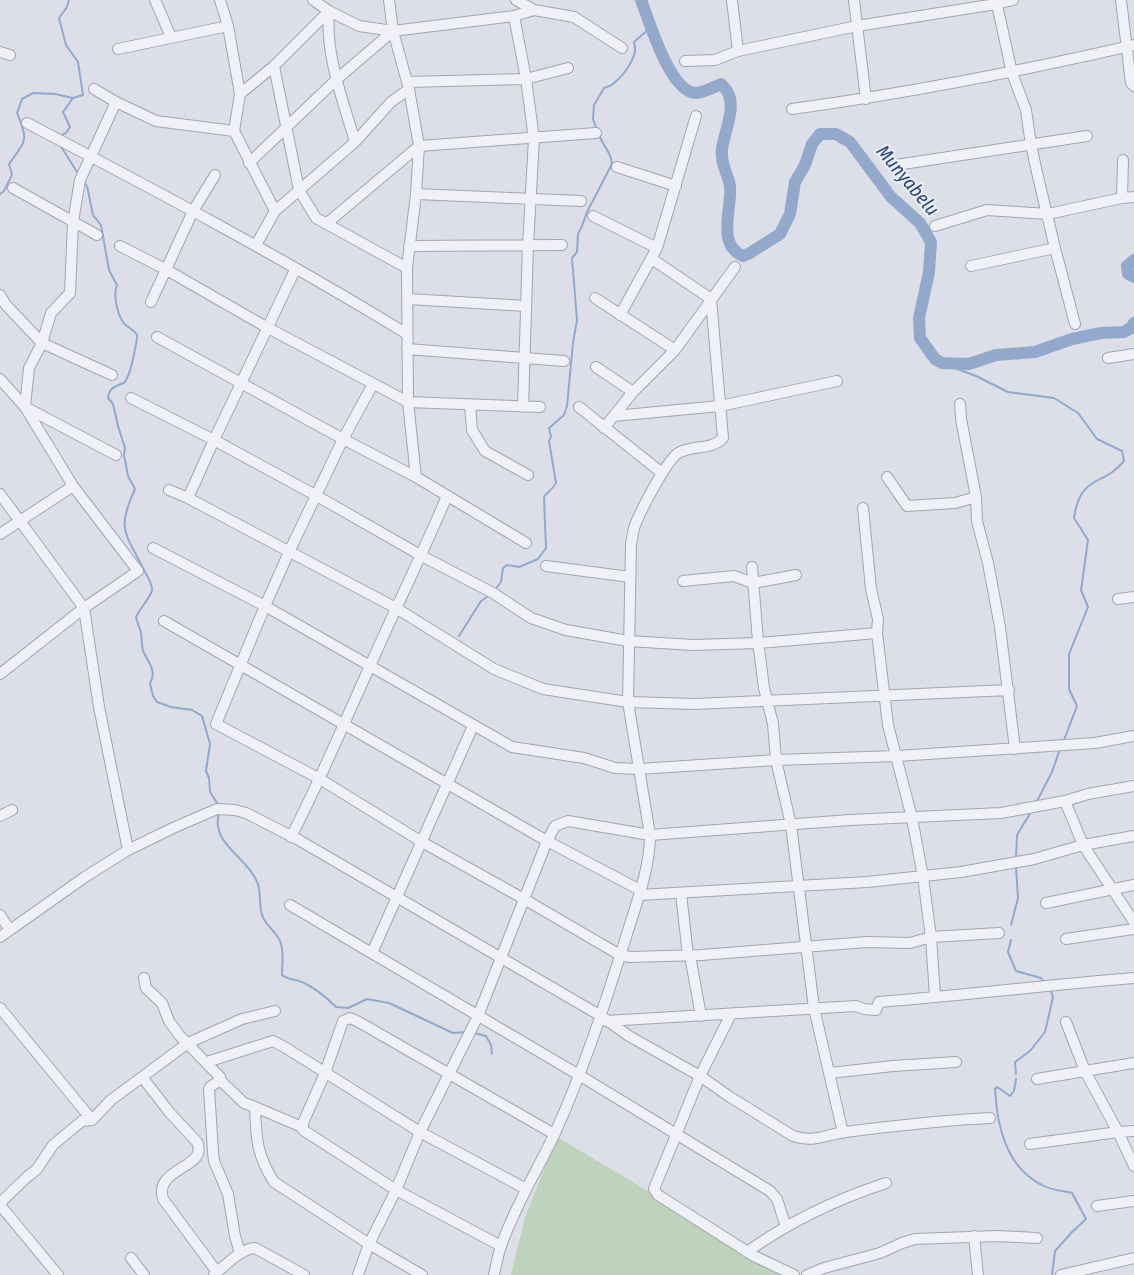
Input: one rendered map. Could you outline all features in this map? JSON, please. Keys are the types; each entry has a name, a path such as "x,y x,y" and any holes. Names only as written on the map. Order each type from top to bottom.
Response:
{"street":[{"path":"156,0 170,37"},
{"path":"220,0 228,26 240,94 234,131 275,211"},
{"path":"313,0 329,11 359,26 393,30 514,16 534,10"},
{"path":"389,0 393,30 408,86 419,146 416,194 407,268 408,402 416,477"},
{"path":"516,0 534,10 574,17 622,48"},
{"path":"732,0 738,51"},
{"path":"854,0 866,98"},
{"path":"685,61 715,60 738,51 857,26 1013,0"},
{"path":"1121,0 1130,46 1131,83 1134,86"},
{"path":"996,2 1012,73 1026,110 1031,145 1055,248 1076,324"},
{"path":"240,94 274,66 329,11"},
{"path":"329,11 327,29 336,79 356,142"},
{"path":"514,16 526,79 534,139 528,245 524,407"},
{"path":"118,49 228,26"},
{"path":"249,163 336,79 393,30"},
{"path":"792,109 1012,73 1130,46"},
{"path":"274,66 299,190 316,218 407,268"},
{"path":"256,245 275,211 356,142 391,102 408,86 526,79 568,68"},
{"path":"94,89 156,121 234,131"},
{"path":"25,407 29,368 42,343 51,313 70,293 73,222 81,178 116,102"},
{"path":"620,315 657,248 696,116"},
{"path":"27,123 256,245 295,270 407,334"},
{"path":"326,224 419,146 596,133"},
{"path":"896,165 1087,136"},
{"path":"1122,198 1123,160"},
{"path":"617,167 676,186"},
{"path":"151,302 193,211 215,175"},
{"path":"13,188 97,235"},
{"path":"416,194 581,201"},
{"path":"935,226 987,210 1048,214 1134,197"},
{"path":"594,216 657,248"},
{"path":"409,246 562,245"},
{"path":"120,246 165,269 268,328 408,402 540,407"},
{"path":"971,266 1055,248"},
{"path":"652,259 711,300"},
{"path":"604,428 634,392 675,350 735,267"},
{"path":"188,498 295,270"},
{"path":"0,296 6,305 42,343 112,375"},
{"path":"595,298 675,350"},
{"path":"408,299 526,306"},
{"path":"494,1275 501,1246 554,1134 604,1019 620,955 640,893 650,849 650,835 628,702 631,544 634,528 662,473 674,456 681,452 718,444 723,438 711,300"},
{"path":"157,337 416,477 526,543"},
{"path":"407,349 564,361"},
{"path":"1108,358 1134,354"},
{"path":"596,367 634,392"},
{"path":"0,379 25,407 73,486 138,571 84,608 0,674"},
{"path":"614,416 720,406 837,381"},
{"path":"373,384 343,439 289,552 216,724 320,779 422,842 620,955 630,957 689,956 867,942 910,943 931,937 999,933"},
{"path":"131,398 214,440 317,496 422,556 493,593 531,618 566,630 628,641 692,645 877,633"},
{"path":"960,404 961,419 976,497 978,521 988,562 1000,628 1015,749"},
{"path":"470,405 472,430 485,451 528,475"},
{"path":"25,407 116,455"},
{"path":"579,407 662,473"},
{"path":"887,477 907,506 955,503 976,497"},
{"path":"0,534 73,486"},
{"path":"169,490 188,498 396,608 494,669 543,689 628,702 695,704 1009,690"},
{"path":"0,494 84,608 99,707 128,850"},
{"path":"292,837 448,496"},
{"path":"863,508 871,589 878,619 877,633 888,725 912,818 923,877 931,937 935,998"},
{"path":"153,548 265,606 472,726 512,747 584,758 615,768 639,769 776,760 897,756 1015,749 1095,743 1134,736"},
{"path":"546,566 630,577"},
{"path":"752,567 767,701 773,724 776,760 791,825 808,947 814,1008 842,1133"},
{"path":"683,581 734,576 753,583 796,574"},
{"path":"1118,599 1134,597"},
{"path":"164,621 640,893 681,893 923,877 1034,860 1083,845 1134,836"},
{"path":"372,953 472,726"},
{"path":"358,1275 420,1132 478,1016 547,840 555,826 568,821 650,835 1001,813 1039,807 1088,794 1134,786"},
{"path":"1065,801 1083,845 1134,922"},
{"path":"0,937 85,877 128,850 173,828 220,809 246,813 292,837 604,1019 629,1036 700,1076 793,1136 803,1140 811,1140 842,1133 937,1120 990,1118"},
{"path":"0,816 12,810"},
{"path":"1046,903 1134,885"},
{"path":"681,893 689,956 701,1016"},
{"path":"290,905 579,1075 770,1191 777,1198 786,1227"},
{"path":"0,915 10,930"},
{"path":"1066,939 1134,929"},
{"path":"144,978 146,988 162,1003 169,1021 220,1077 220,1080 244,1104 302,1127 305,1132 396,1190 501,1246"},
{"path":"604,1019 701,1016 856,1006 876,1010 879,1002 1134,978"},
{"path":"0,1008 92,1120"},
{"path":"58,1275 0,1204 37,1169 53,1145 82,1120 92,1120 111,1100 188,1043 242,1019 275,1011"},
{"path":"731,1014 700,1076 654,1185 655,1193 747,1252 794,1275"},
{"path":"302,1127 325,1073 342,1021 350,1018 554,1134"},
{"path":"1066,1022 1085,1072 1118,1132 1134,1166"},
{"path":"207,1062 273,1041 420,1132 526,1190"},
{"path":"830,1073 956,1062"},
{"path":"1038,1079 1134,1063"},
{"path":"142,1077 170,1113 200,1146 197,1156 168,1178 162,1184 160,1191 163,1199 216,1274 240,1253 250,1248 261,1250 304,1275"},
{"path":"220,1080 210,1086 209,1089 214,1161 228,1194 235,1236 240,1253"},
{"path":"255,1107 257,1143 264,1168 274,1182 422,1275"},
{"path":"1030,1144 1134,1131"},
{"path":"747,1252 770,1235 786,1227 857,1192 886,1183"},
{"path":"1097,1206 1134,1201"},
{"path":"974,1236 978,1275"},
{"path":"807,1275 824,1268 880,1253 915,1239 974,1236 1037,1238"},
{"path":"131,1258 144,1275"},
{"path":"1061,1275 1134,1258"}],"green space":[{"path":"557,1137 789,1275 511,1275 525,1217"}],"waterway":[{"path":"60,136 66,133 70,127 63,112 73,98 83,95 78,62 66,45 59,18 67,7 69,0"},
{"name":"Munyabelu","path":"641,0 669,69 686,90 696,93 721,84 728,93 731,106 722,154 730,186 728,235 735,251 743,256 780,234 790,214 795,182 805,165 812,144 820,134 836,134 850,142 891,197 920,223 931,242 929,272 919,318 920,338 935,359 942,363 969,364 996,355 1035,352 1072,339 1101,333 1124,332 1131,328 1134,323"},
{"path":"597,130 593,119 594,105 604,88 614,83 626,70 635,53 634,42 650,28"},
{"path":"0,194 4,191 12,175 9,164 24,140 23,129 17,113 22,99 33,93 55,94 73,98"},
{"path":"495,590 501,582 503,568 507,565 519,567 538,559 546,548 544,497 556,483 549,441 551,437 549,428 564,415 567,406 577,320 572,258 577,252 578,234 587,212 612,164 612,160 599,134"},
{"path":"60,145 79,175"},
{"path":"83,181 87,186 93,215 101,225 109,270 117,285 116,304 119,314 124,324 137,335 128,377 124,383 115,386 111,390 108,398 113,404 125,448 124,455 128,476 135,489 126,515 126,532 152,588 150,596 136,617 141,632 142,648 152,668 153,675 150,683 153,696 157,702 171,707 192,710 202,716 210,744 206,771 209,778 210,792 219,806"},
{"name":"Munyabelu","path":"1134,260 1127,266 1128,274 1134,277"},
{"path":"942,363 976,376 1008,392 1054,398 1078,413 1097,439 1122,451 1124,461 1108,475 1087,487 1081,494 1074,518 1088,540 1081,590 1088,607 1069,654 1069,689 1077,706 1064,740"},
{"path":"459,636 481,601 490,595"},
{"path":"1036,803 1052,772 1060,749"},
{"path":"1016,858 1017,835 1031,812"},
{"path":"219,813 218,824 220,833 231,850 253,874 258,884 262,915 280,940 283,955 282,975 313,988 336,1007 348,1008 367,999 389,1003 453,1033 467,1032"},
{"path":"1011,925 1018,898 1016,867"},
{"path":"1011,940 1008,952 1016,971 1041,978 1044,982"},
{"path":"1016,1074 1015,1062 1030,1051 1045,1032 1053,997 1050,988"},
{"path":"474,1033 486,1036 491,1045 492,1054"},
{"path":"1016,1079 1014,1091 1010,1096 997,1087 995,1089 998,1117 1006,1144 1020,1168 1030,1177 1045,1187 1072,1193 1086,1219 1055,1251 1052,1275"}]}
